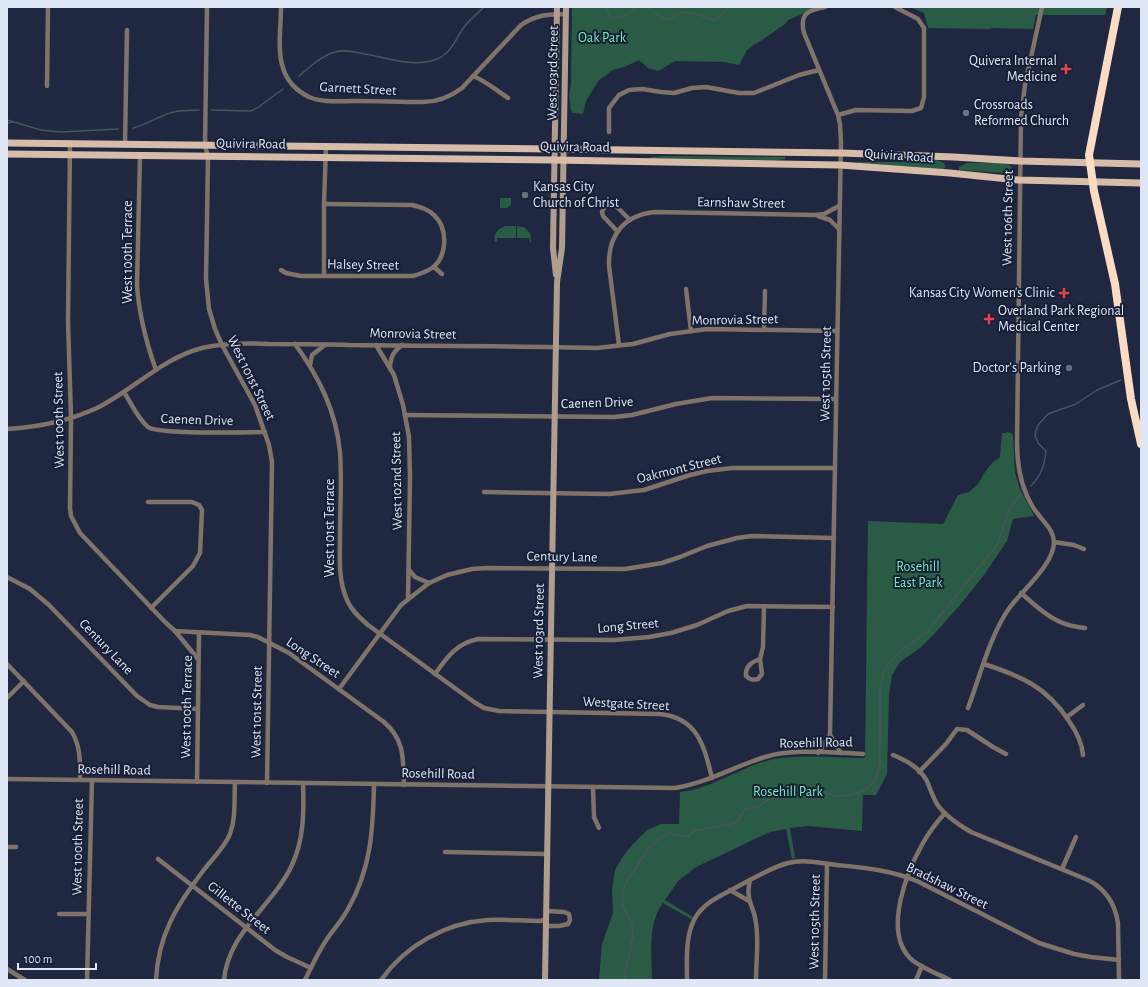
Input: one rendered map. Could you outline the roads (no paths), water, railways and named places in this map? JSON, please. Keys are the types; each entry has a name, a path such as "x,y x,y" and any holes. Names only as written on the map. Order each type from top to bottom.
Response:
{"highway":[{"path":"1118,7 1089,155 1093,182 1115,284 1131,399 1141,444"}],"main road":[{"name":"West 103rd Street","path":"545,980 555,347 557,282 562,248 566,7"},
{"name":"West 103rd Street","path":"556,10 553,248 557,282"},
{"name":"Quivira Road","path":"7,143 564,149 841,154 1141,164"},
{"name":"Quivira Road","path":"7,154 564,160 840,165 950,173 1019,180 1141,183"}],"street":[{"path":"47,86 48,7"},
{"name":"West 101st Street","path":"207,7 205,145 208,156 207,290 212,322 222,345 255,406 265,432 269,445 272,476 267,783"},
{"name":"Garnett Street","path":"281,7 280,55 283,69 287,78 296,88 313,98 341,101 432,102 443,99 454,94 473,76 521,25 532,18 556,10 566,14"},
{"name":"West 105th Street","path":"826,7 808,12 802,20 804,33 838,115 840,124 841,154 830,735"},
{"path":"838,115 853,110 912,111 921,108 924,97 925,35 922,23 911,15 895,7"},
{"name":"West 106th Street","path":"1042,7 1022,102 1019,180 1017,457 1019,471 1027,496 1037,513 1052,532 1054,542"},
{"path":"125,144 127,30"},
{"path":"608,132 609,108 619,95 630,90 642,89 674,93 692,88 706,87 739,93 754,93 819,70"},
{"path":"473,76 484,80 508,98"},
{"name":"West 100th Street","path":"70,144 68,321 71,418 71,516 80,533 151,608 175,631 199,659"},
{"path":"324,276 326,146"},
{"name":"West 100th Terrace","path":"140,156 137,285 138,302 144,335 156,370"},
{"path":"324,204 412,205 425,209 433,214 442,226 444,238 443,250 434,267 442,274"},
{"path":"617,231 603,216 602,212 607,205 614,204 630,220 623,224 617,231 610,246 608,255 608,266 619,345"},
{"name":"Earnshaw Street","path":"630,220 640,215 666,212 815,215 824,214 839,206"},
{"name":"Earnshaw Street","path":"815,215 830,220 839,229"},
{"name":"Halsey Street","path":"281,270 293,275 404,277 421,274 434,267"},
{"path":"686,289 692,331"},
{"path":"764,330 765,291"},
{"name":"Monrovia Street","path":"7,429 43,425 71,418 99,407 174,359 203,348 222,345 240,343 597,348 692,331 725,329 837,331"},
{"name":"West 101st Terrace","path":"295,344 310,365 328,399 337,432 341,472 340,566 342,585 347,600 354,611 368,625 484,708 499,712 549,712"},
{"path":"310,365 312,355 326,344"},
{"name":"West 102nd Street","path":"376,345 394,376 405,415 410,452 408,599"},
{"path":"390,369 390,360 395,350 402,345"},
{"name":"Caenen Drive","path":"124,392 143,422 153,430 265,432"},
{"name":"Caenen Drive","path":"405,415 600,417 632,415 676,404 712,398 836,399"},
{"name":"Oakmont Street","path":"484,492 626,493 644,490 707,471 732,468 835,468"},
{"path":"148,502 192,502 200,504 202,510 200,553 198,559 194,566 151,608"},
{"name":"Century Lane","path":"339,689 401,605 429,583 447,574 486,568 625,569 662,563 707,546 737,538 752,536 834,538"},
{"path":"968,708 1000,624 1010,608 1037,576 1049,558 1053,551 1054,542 1074,545 1084,549"},
{"path":"409,570 415,577 429,583"},
{"name":"Century Lane","path":"7,577 25,586 41,597 137,696 150,705 158,707 198,709"},
{"path":"1022,593 1043,611 1058,621 1070,626 1085,628"},
{"path":"760,659 753,662 747,668 746,676 748,679 755,680 760,677 762,668 760,659 763,647 764,606"},
{"name":"Long Street","path":"435,674 448,656 456,649 473,640 614,640 649,637 697,625 741,607 833,607"},
{"path":"175,631 199,633"},
{"name":"West 100th Terrace","path":"197,782 199,633"},
{"name":"Long Street","path":"199,633 250,635 270,642 289,653 384,722 395,733 401,746 403,753 404,785"},
{"path":"7,664 72,732 78,742 80,751 80,780"},
{"path":"984,664 1014,674 1035,686 1051,698 1078,735 1083,755"},
{"path":"7,698 24,681"},
{"path":"1067,718 1083,705"},
{"name":"Westgate Street","path":"549,712 660,714 678,718 685,722 697,734 703,746 712,778"},
{"path":"919,772 946,744 957,729 967,730 1006,754"},
{"path":"818,753 830,735 841,753"},
{"name":"Rosehill Road","path":"7,779 675,788 690,786 758,759 778,754 791,752 863,754"},
{"path":"892,755 913,765 926,780 937,804 961,827 1093,882 1101,889 1110,900 1115,910 1118,923 1119,980"},
{"name":"West 100th Street","path":"87,980 92,780"},
{"path":"156,980 158,956 163,938 174,911 230,835 234,820 234,783"},
{"path":"224,980 232,951 246,928 287,874 298,851 303,825 303,784"},
{"path":"305,980 317,954 348,910 362,881 368,862 371,844 374,785"},
{"path":"593,787 594,817 599,828"},
{"path":"945,813 922,844 908,878 898,913 897,934 905,952 910,959 950,980"},
{"path":"1062,869 1076,837"},
{"path":"7,847 16,847"},
{"path":"445,852 547,854"},
{"name":"Gillette Street","path":"158,859 275,950 311,968"},
{"name":"Bradshaw Street","path":"687,980 689,934 694,919 700,911 714,899 776,867 794,862 806,861 879,870 908,878 1044,945 1074,954 1119,960"},
{"name":"West 105th Street","path":"825,980 827,864"},
{"path":"750,880 748,887 749,901 757,925 756,980"},
{"path":"730,890 749,901"},
{"path":"546,911 564,912 569,914 570,920 566,926 546,926"},
{"name":"West 100th Street","path":"59,914 88,914"},
{"path":"381,980 395,963 408,951 426,939 442,931 473,922 488,920 540,921 546,918"},
{"path":"916,980 922,966"},
{"path":"7,969 25,980"}],"waterway":[{"path":"299,76 320,59 338,51 353,52 392,60 419,63 437,59 450,49 466,24 484,7"},
{"path":"605,7 611,18 625,15 636,7"},
{"path":"646,7 669,20 681,12 697,14 716,20 730,7"},
{"path":"211,110 251,111 283,89"},
{"path":"133,128 173,112 199,110"},
{"path":"7,120 41,130 61,132 118,129"},
{"path":"7,123 13,122"},
{"path":"1031,486 1038,478 1042,470 1046,451 1038,443 1035,435 1038,425 1048,414 1076,404 1097,390 1121,380"},
{"path":"624,980 633,935 632,923 623,907 622,895 626,883 647,850 658,840 668,833 688,837 694,831 731,824 738,821 745,809 760,806 779,791 800,789 820,791 836,796 851,795 865,790 874,782 880,765 880,686 889,662 899,652 927,632 997,545 1011,506 1020,496"}],"place":[{"name":"Quivera Internal Medicine","path":"1066,69"},
{"name":"Crossroads Reformed Church","path":"966,113"},
{"name":"Kansas City Church of Christ","path":"525,195"},
{"name":"Kansas City Women's Clinic","path":"1064,293"},
{"name":"Overland Park Regional Medical Center","path":"989,319"},
{"name":"Doctor's Parking","path":"1069,368"}],"park label":[{"name":"Oak Park","path":"602,38"},
{"name":"Rosehill East Park","path":"918,576"},
{"name":"Rosehill Park","path":"788,792"}]}
